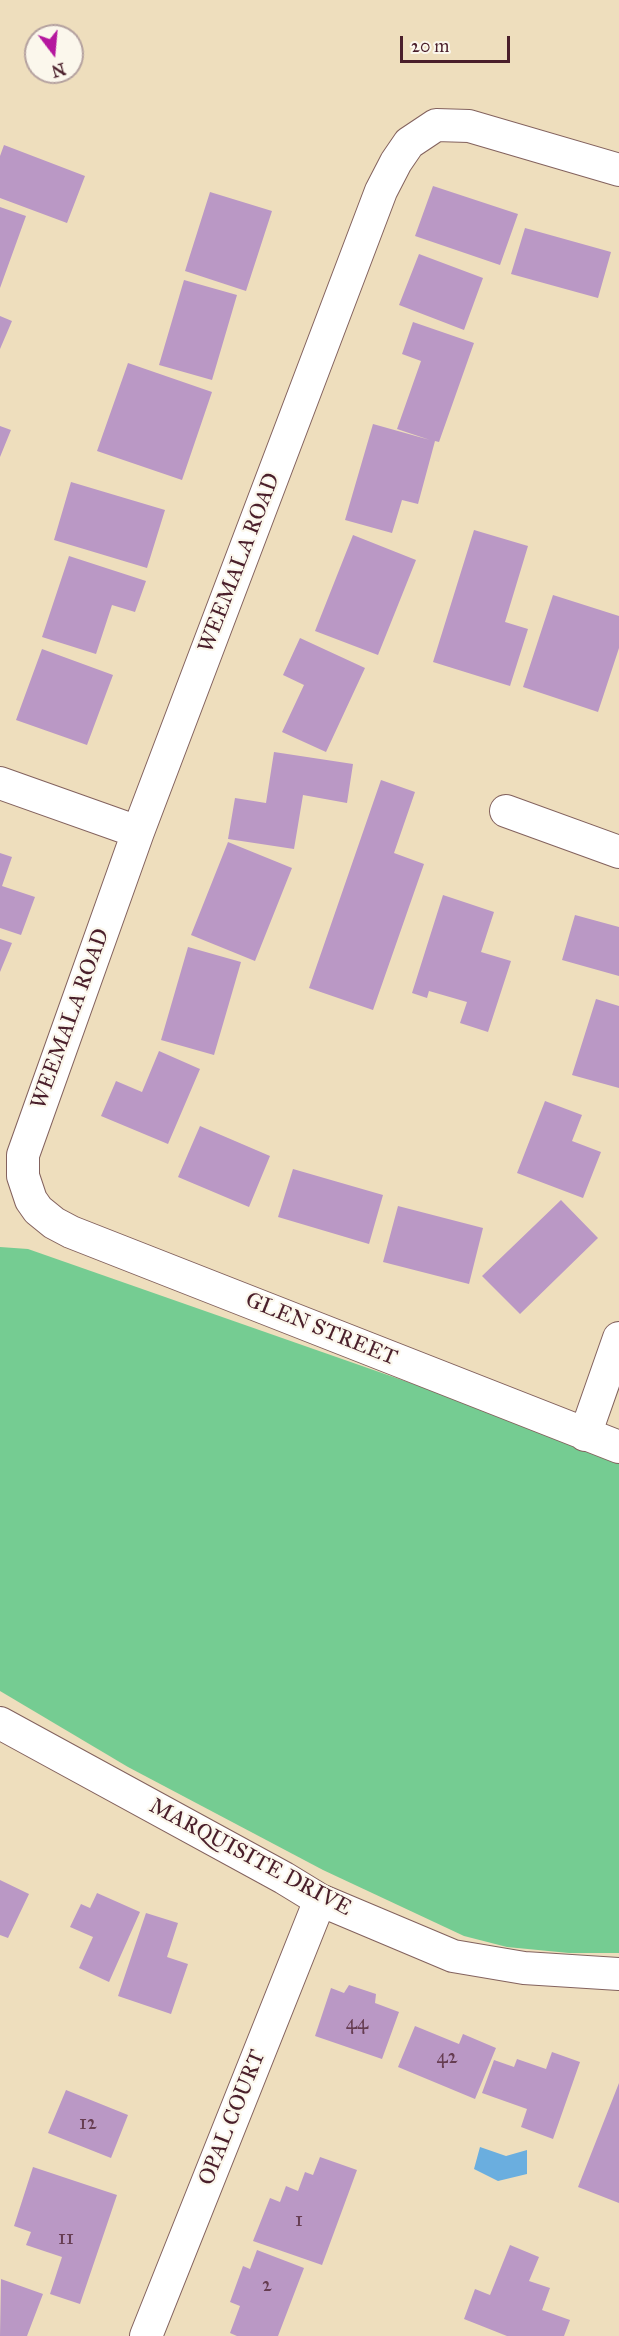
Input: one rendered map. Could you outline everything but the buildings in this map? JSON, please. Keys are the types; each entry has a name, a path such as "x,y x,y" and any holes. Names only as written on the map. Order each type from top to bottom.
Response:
{"street":[{"name":"WEEMALA ROAD","path":"31,1200 23,1176 23,1155 138,832 381,191 409,143 436,125 469,126 619,170"},
{"path":"0,783 138,832"},
{"path":"506,811 619,852"},
{"name":"GLEN STREET","path":"31,1200 38,1210 54,1223 71,1232 619,1447"},
{"path":"585,1434 619,1338"},
{"name":"MARQUISITE DRIVE","path":"0,1723 284,1878 320,1900 453,1956 524,1968 619,1974"},
{"name":"OPAL COURT","path":"146,2336 320,1900"}],"green space":[{"path":"0,1247 28,1249 619,1456 619,1953 569,1953 507,1947 464,1936 323,1870 128,1767 0,1691"}],"water":[{"path":"480,2147 506,2156 527,2150 527,2174 498,2181 474,2169"}]}
